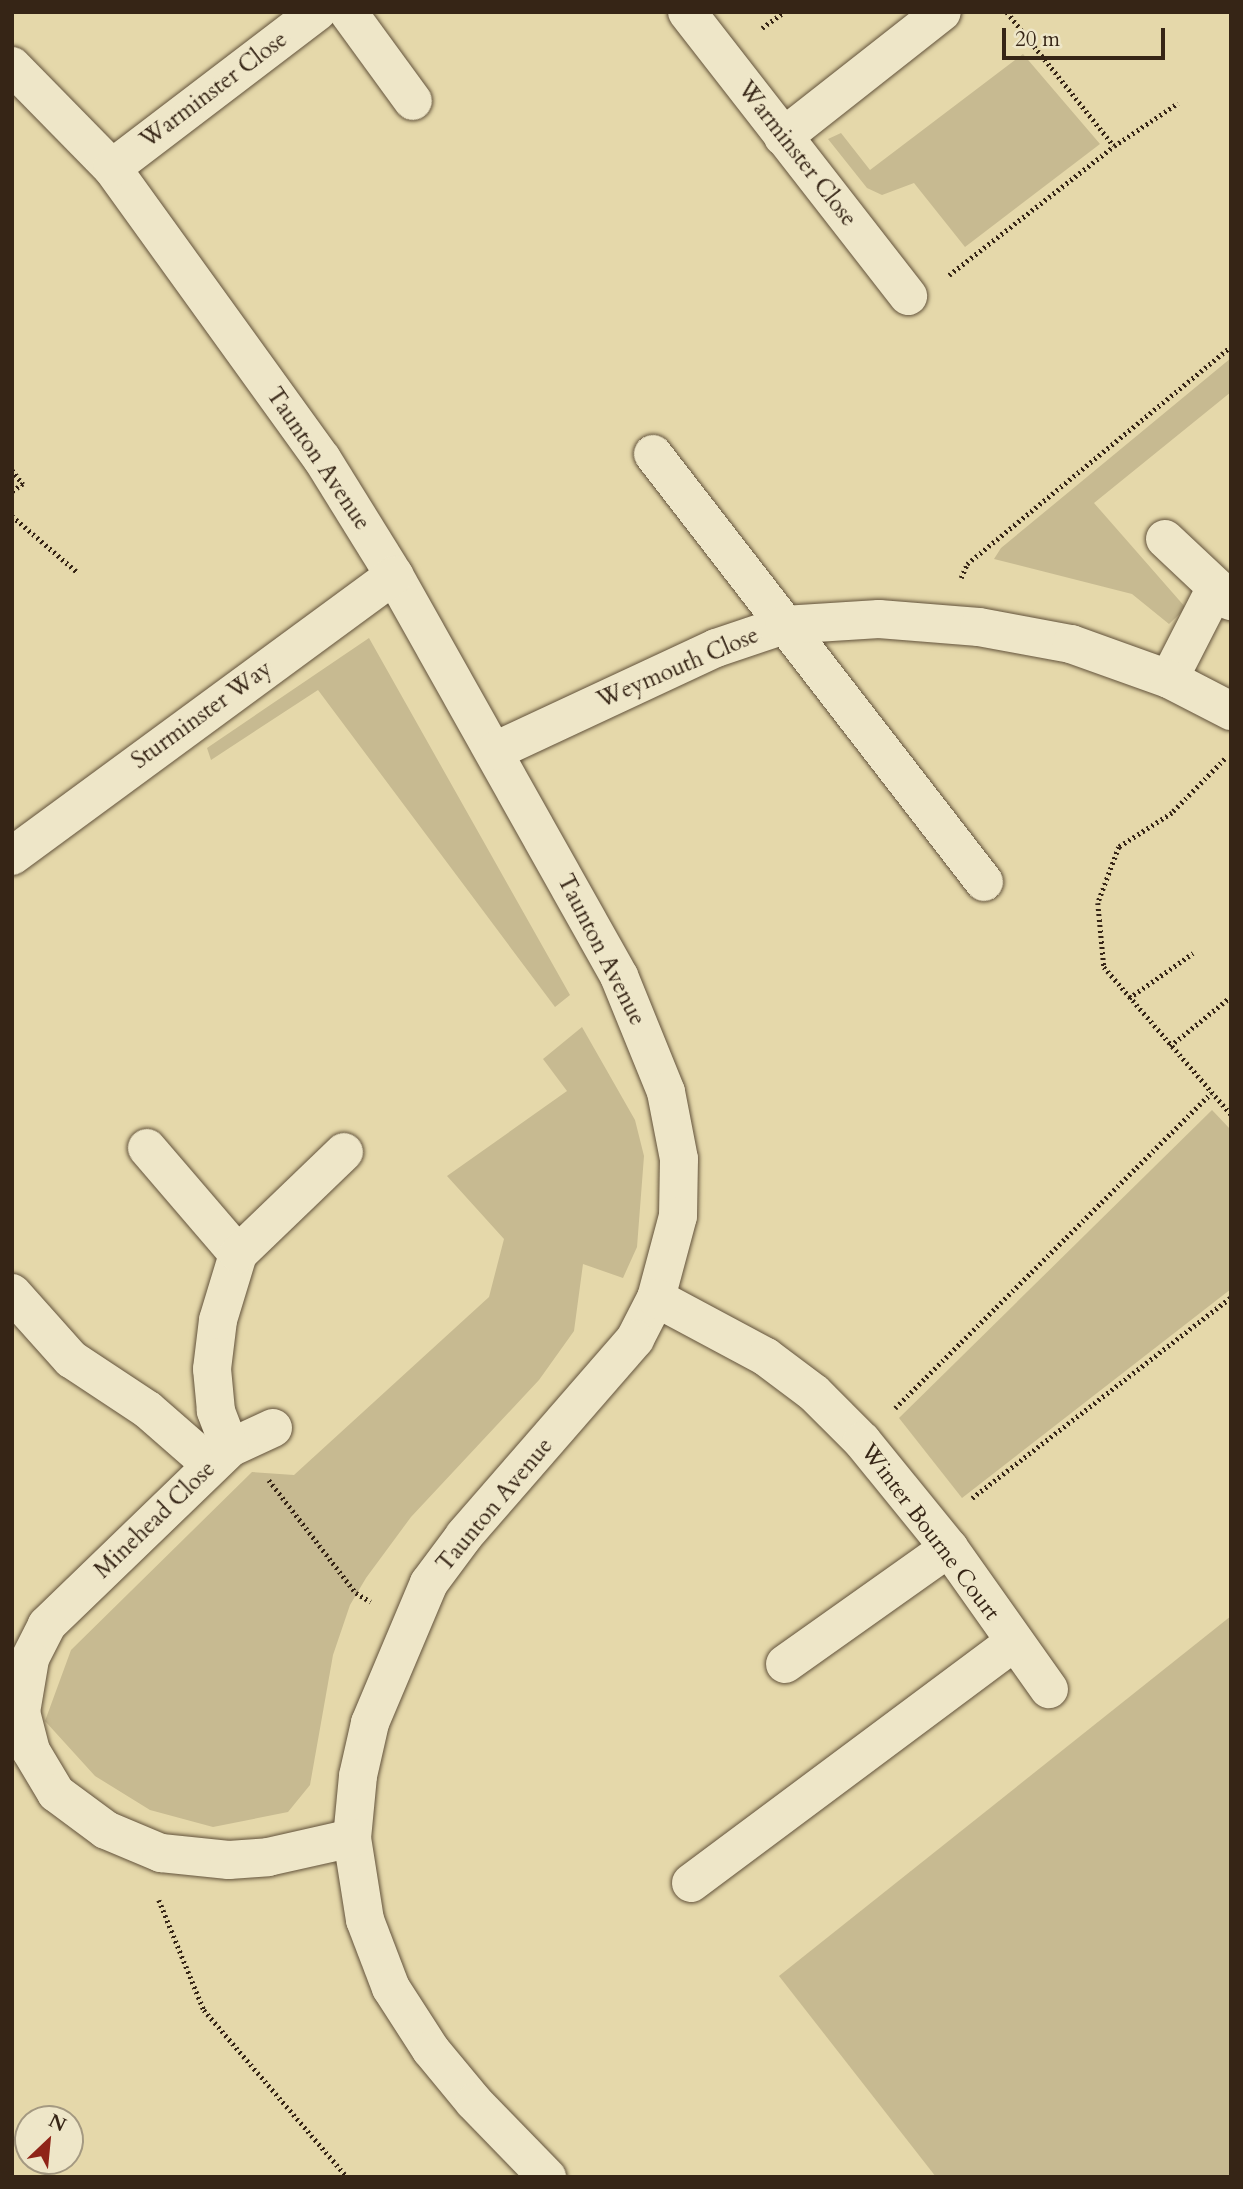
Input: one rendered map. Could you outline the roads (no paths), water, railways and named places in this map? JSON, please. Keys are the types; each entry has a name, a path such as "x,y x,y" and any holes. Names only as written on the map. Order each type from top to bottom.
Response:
{"street":[{"name":"Warminster Close","path":"112,168 317,12"},
{"path":"348,12 413,101"},
{"name":"Warminster Close","path":"687,12 908,296"},
{"path":"783,137 942,12"},
{"name":"Taunton Avenue","path":"12,66 112,168 322,459 394,575 620,976 666,1092 679,1159 678,1216 656,1298 635,1339 464,1536 429,1583 370,1723 352,1838 365,1920 391,1988 431,2050 474,2102 547,2177"},
{"path":"653,454 984,882"},
{"path":"1165,539 1223,594 1170,678"},
{"name":"Sturminster Way","path":"12,856 394,575"},
{"name":"Weymouth Close","path":"495,751 716,648 787,627 878,619 944,625 1071,644 1170,678 1231,711"},
{"path":"147,1147 238,1254"},
{"path":"239,1446 216,1410 212,1369 218,1320 238,1254 344,1152"},
{"path":"12,1293 71,1359 148,1410 239,1446"},
{"name":"Winter Bourne Court","path":"656,1298 766,1357 814,1393 862,1441 941,1538 1013,1643 1049,1689"},
{"name":"Minehead Close","path":"17,1708 30,1659 47,1625 239,1446"},
{"path":"785,1664 941,1538"},
{"path":"691,1882 1013,1643"},
{"path":"17,1708 31,1751 56,1793 106,1830 150,1849 229,1860 268,1857 352,1838"}]}
